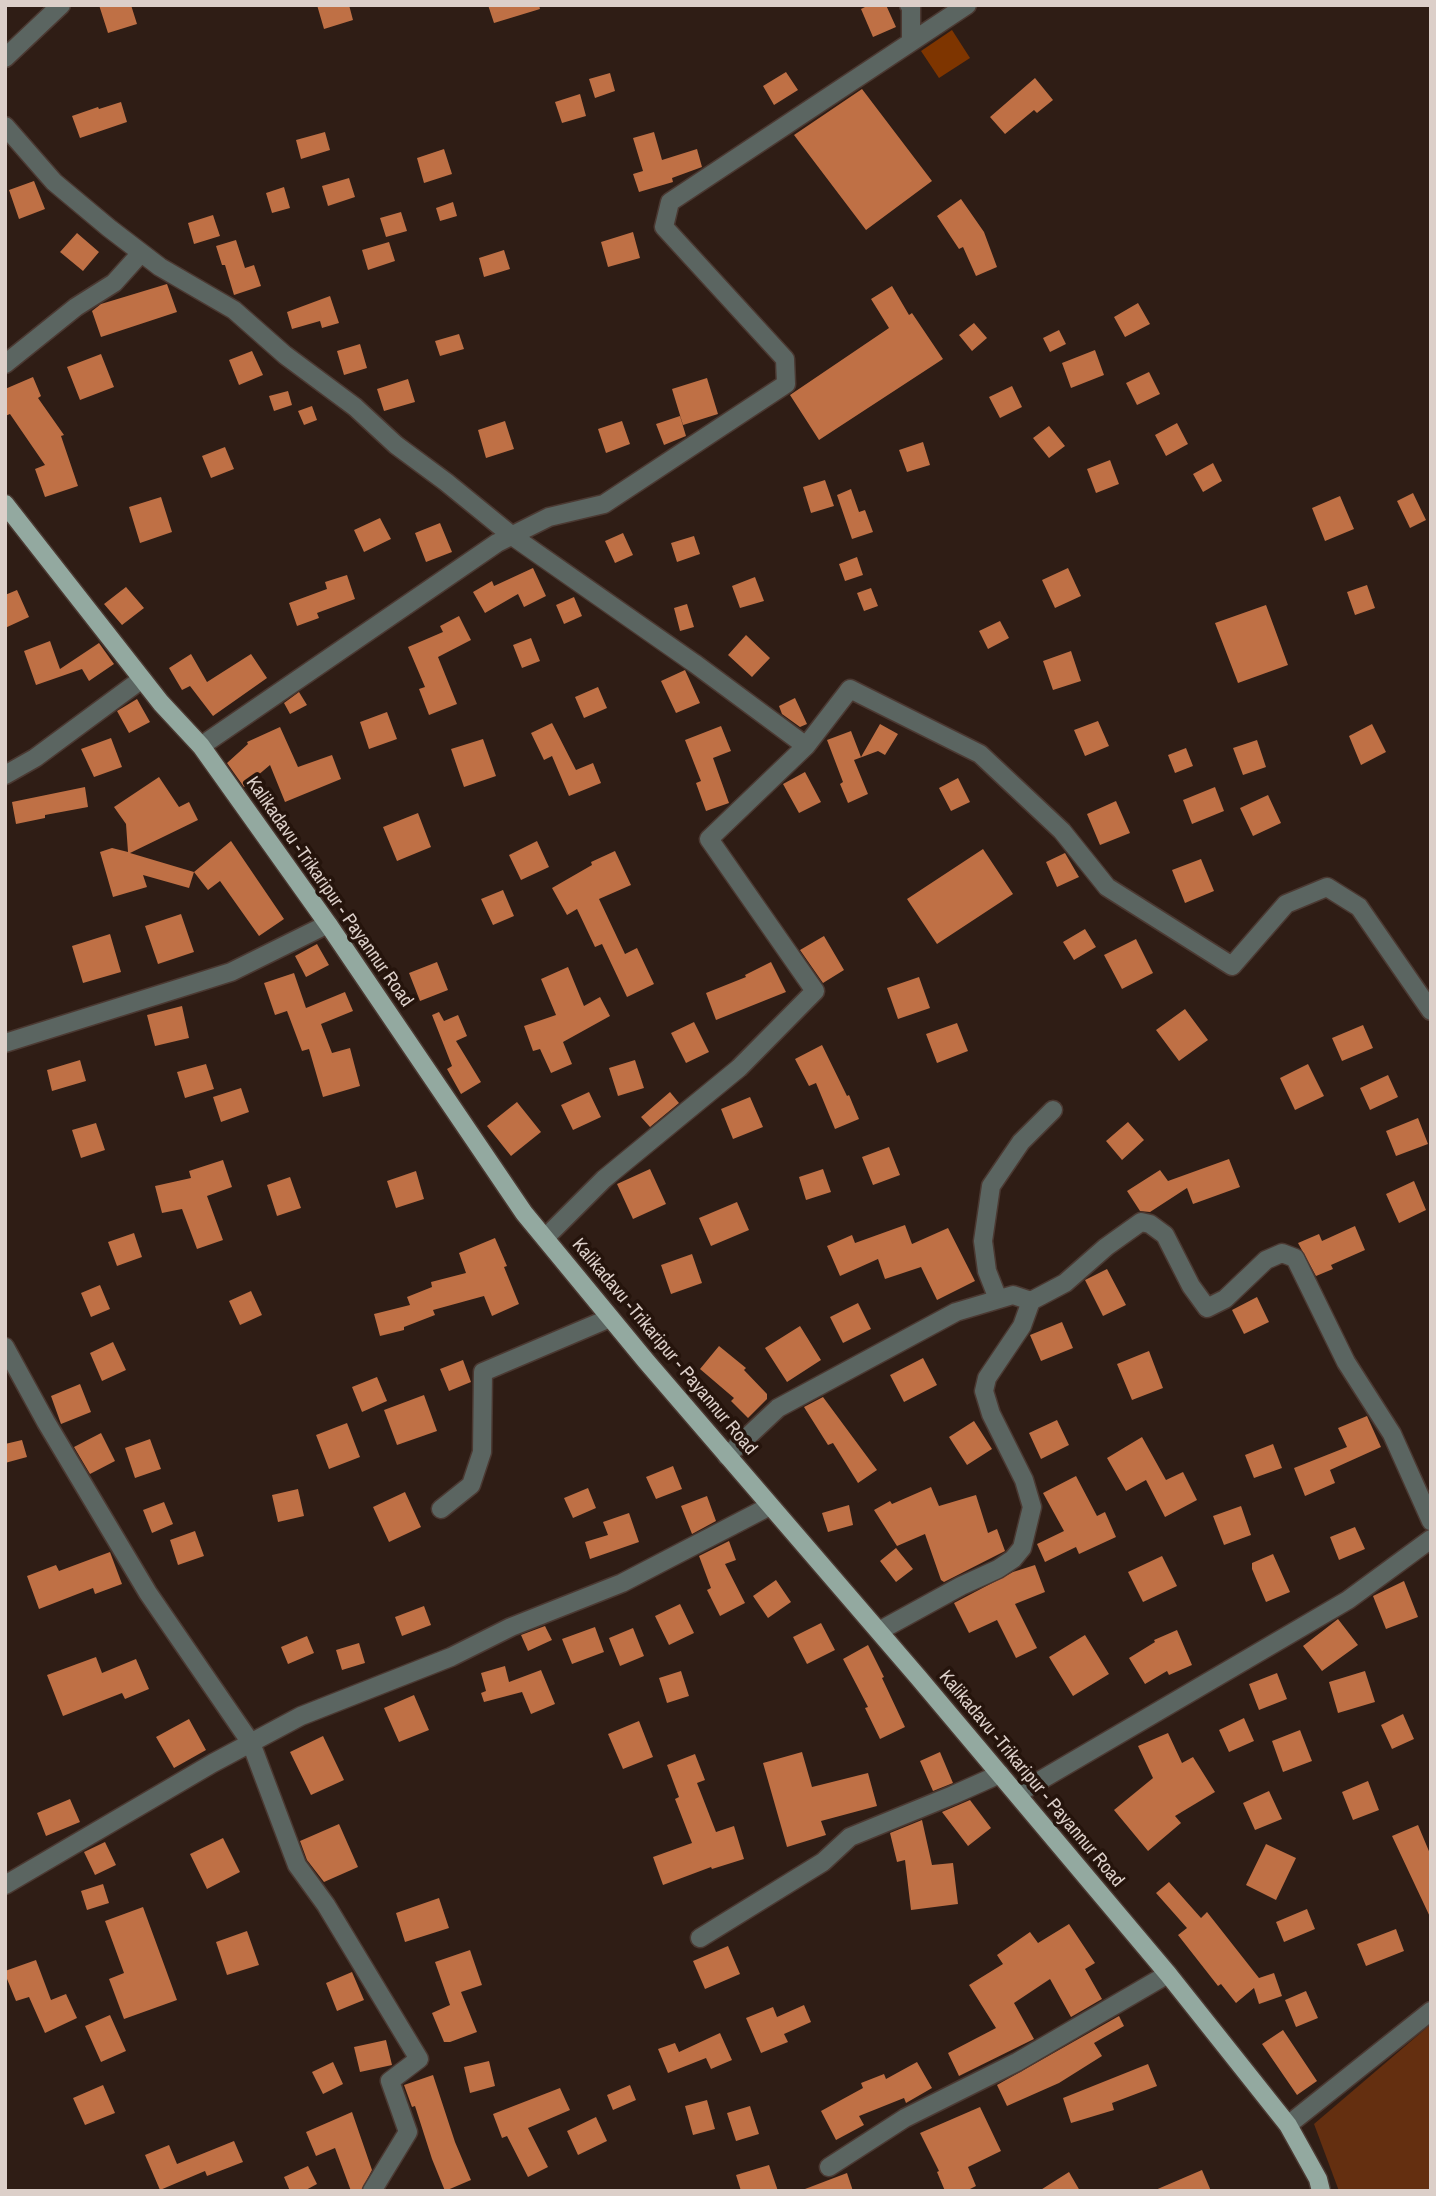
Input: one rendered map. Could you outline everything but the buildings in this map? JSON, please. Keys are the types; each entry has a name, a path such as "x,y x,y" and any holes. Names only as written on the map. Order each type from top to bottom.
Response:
{"main road":[{"name":"Kalikadavu -Trikaripur - Payannur Road","path":"5,505 142,679 201,746 328,924 524,1213 1168,1974 1288,2125 1318,2179 1321,2191"}],"street":[{"path":"5,58 61,5"},
{"path":"909,5 911,42"},
{"path":"201,746 497,542 549,517 604,504 786,384 785,359 664,227 670,202 967,5"},
{"path":"5,126 54,182 141,253 234,310 285,355 355,408 396,445 512,535 694,663 806,746"},
{"path":"5,364 76,307 114,283 141,253"},
{"path":"5,775 35,758 142,679"},
{"path":"545,1238 604,1179 739,1068 815,991 709,839 806,746 850,689 980,754 1062,831 1107,887 1233,966 1286,904 1327,887 1359,907 1431,1012"},
{"path":"5,1043 232,972 328,924"},
{"path":"998,1299 987,1271 983,1241 992,1186 1021,1142 1054,1110"},
{"path":"878,1631 998,1569 1013,1559 1022,1548 1032,1507 1024,1480 991,1414 984,1391 987,1378 1022,1326 1031,1301 1065,1283 1106,1247 1141,1223 1150,1224 1165,1235 1191,1286 1207,1308 1225,1299 1266,1260 1282,1253 1295,1258 1346,1362 1392,1434 1431,1521"},
{"path":"727,1456 778,1408 956,1312 1013,1294 1031,1301"},
{"path":"441,1509 471,1485 482,1451 482,1372 611,1318"},
{"path":"5,1348 148,1593 251,1743 297,1865 327,1905 419,2059 390,2081 408,2132 372,2191"},
{"path":"5,1885 301,1716 451,1657 511,1627 622,1583 770,1506"},
{"path":"1017,1794 1348,1600 1431,1539"},
{"path":"700,1938 823,1862 850,1837 1000,1774"},
{"path":"829,2168 905,2118 1017,2062 1168,1974"},
{"path":"1288,2125 1431,2011"}],"shaded area":[{"path":"952,30 970,58 939,78 921,51"},
{"path":"1431,2024 1431,2191 1339,2191 1314,2124"}]}
